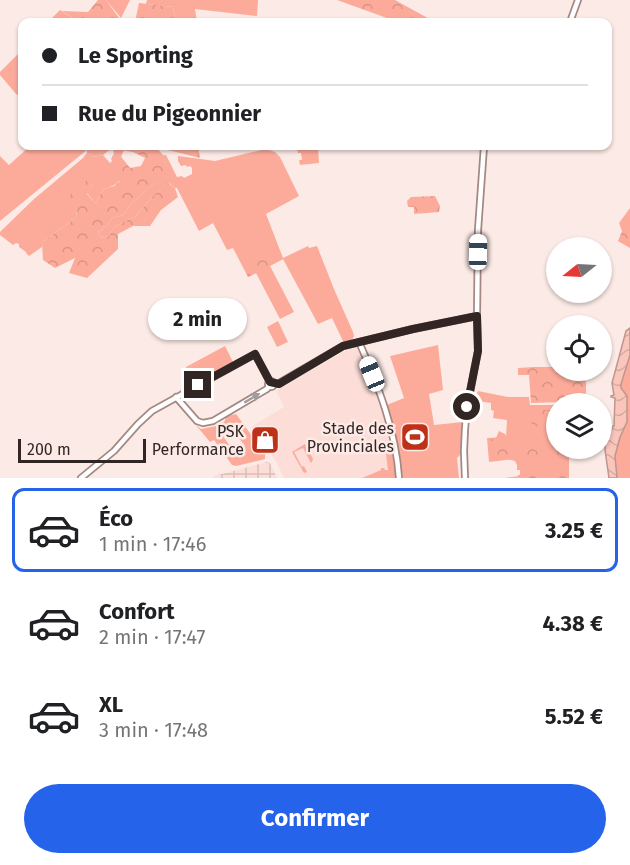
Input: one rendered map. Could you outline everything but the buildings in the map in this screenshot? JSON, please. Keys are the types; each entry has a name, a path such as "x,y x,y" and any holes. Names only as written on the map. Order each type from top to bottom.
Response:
{"street":[{"path":"571,18 578,0"},
{"path":"465,478 467,407 478,351 479,215 484,150"},
{"path":"271,384 279,384 343,346 477,316"},
{"path":"359,342 392,435 399,478"},
{"path":"81,478 114,451 147,415 255,354 271,384"},
{"path":"176,397 197,421 207,423 213,422 267,389 271,384"}],"shaded area":[{"path":"357,347 360,349 387,426 394,469 381,470 362,478 284,478 276,461 251,427 284,407 276,391 343,352"},
{"path":"270,463 277,478 213,478 214,476"}],"green space":[{"path":"98,0 106,0 119,18 73,18 62,11 88,12"},
{"path":"106,0 130,0 121,18"},
{"path":"147,0 258,0 257,16 195,9 196,18 175,18 173,7 146,4"},
{"path":"337,0 395,0 428,18 387,18"},
{"path":"139,3 173,7 175,18 136,18"},
{"path":"60,10 73,18 52,18"},
{"path":"18,54 17,95 0,75 0,72"},
{"path":"26,150 87,150 0,221 0,156 9,165"},
{"path":"87,150 112,150 93,157 87,153"},
{"path":"113,150 124,150 121,157 130,168 119,182 104,189 95,203 87,193 92,185 87,181 76,210 77,217 42,242 42,247 29,256 19,247 19,244 13,245 0,235 0,232 34,199 87,153 93,157 103,155 110,163"},
{"path":"121,150 159,150 163,155 170,175 151,186 131,204 123,215 112,218 108,225 98,232 101,238 109,236 114,227 136,216 168,183 175,188 178,197 161,210 150,226 133,226 118,234 118,249 87,278 69,273 75,258 55,268 43,260 42,242 77,217 76,210 64,208 64,200 87,180 92,185 87,194 95,203 104,189 120,181 112,178 116,160 121,157 130,168 141,166 145,158 133,152"},
{"path":"168,150 199,150 200,158"},
{"path":"262,150 275,152 280,157 299,196 266,214 283,258 308,246 309,248 317,246 353,332 352,340 344,343 332,318 318,324 283,259 270,266 294,312 280,319 256,273 248,277 233,248 227,250 213,223 199,231 177,188 169,183 152,197 136,216 114,227 109,236 101,238 98,232 108,225 112,218 123,215 131,204 151,186 169,175 163,155 166,155 177,177 184,178 192,174 192,168 186,165 181,166 178,156 215,161"},
{"path":"298,150 318,150 319,163 300,165 301,153 298,153"},
{"path":"435,196 440,206 439,212 414,214 414,207 408,207 407,201 411,197"},
{"path":"630,208 630,248 618,241 622,231 619,223"},
{"path":"274,253 281,254 283,259 248,277 251,261 261,257 271,257"},
{"path":"278,321 288,342 277,347 267,327"},
{"path":"438,345 443,390 429,394 434,425 463,422 460,455 457,458 459,478 403,478 387,405 404,398 390,356"},
{"path":"225,346 233,362 216,371 208,358 187,369 186,367"},
{"path":"630,355 630,478 617,478 615,456 627,422 627,396 621,388 621,383"},
{"path":"209,357 216,371 194,383 187,369"},
{"path":"546,367 546,381 586,381 586,393 546,393 546,403 531,403 529,375 518,375 518,368"},
{"path":"478,391 508,397 529,397 530,405 546,405 546,459 560,459 562,478 505,478 520,476 520,470 517,470 514,459 489,462 487,438 506,437 507,420 493,418 494,411 491,410 491,403 472,400 473,393 477,394"},
{"path":"534,410 546,410 546,430 540,428 522,418"},
{"path":"236,414 265,454 265,459 232,465 214,440 210,442 195,424 201,429 216,426 234,452 245,446 228,424 220,428 218,425 224,422 227,416"},
{"path":"499,431 505,434 512,444 525,448 537,442 546,449 546,457 536,462 529,462 496,455 491,453 489,440 496,438"},
{"path":"305,444 313,459 311,463 303,448 294,452 307,472 304,473 292,452"},
{"path":"391,444 396,478 362,478 381,468 388,470 385,445"},
{"path":"557,459 569,459 569,478 518,478 518,475 547,472 549,468 557,469 559,464"}],"water":[{"path":"630,328 630,355 621,388 627,396 627,422 615,456 617,478 609,478 606,459 612,459 615,398 612,397 614,395 612,383 626,331"}],"place":[{"name":"Stade des Provinciales","path":"415,437"},
{"name":"PSK Performance","path":"265,440"}],"route":[{"path":"198,385 255,354 270,382 279,384 343,346 477,316 478,351 467,407"}]}
